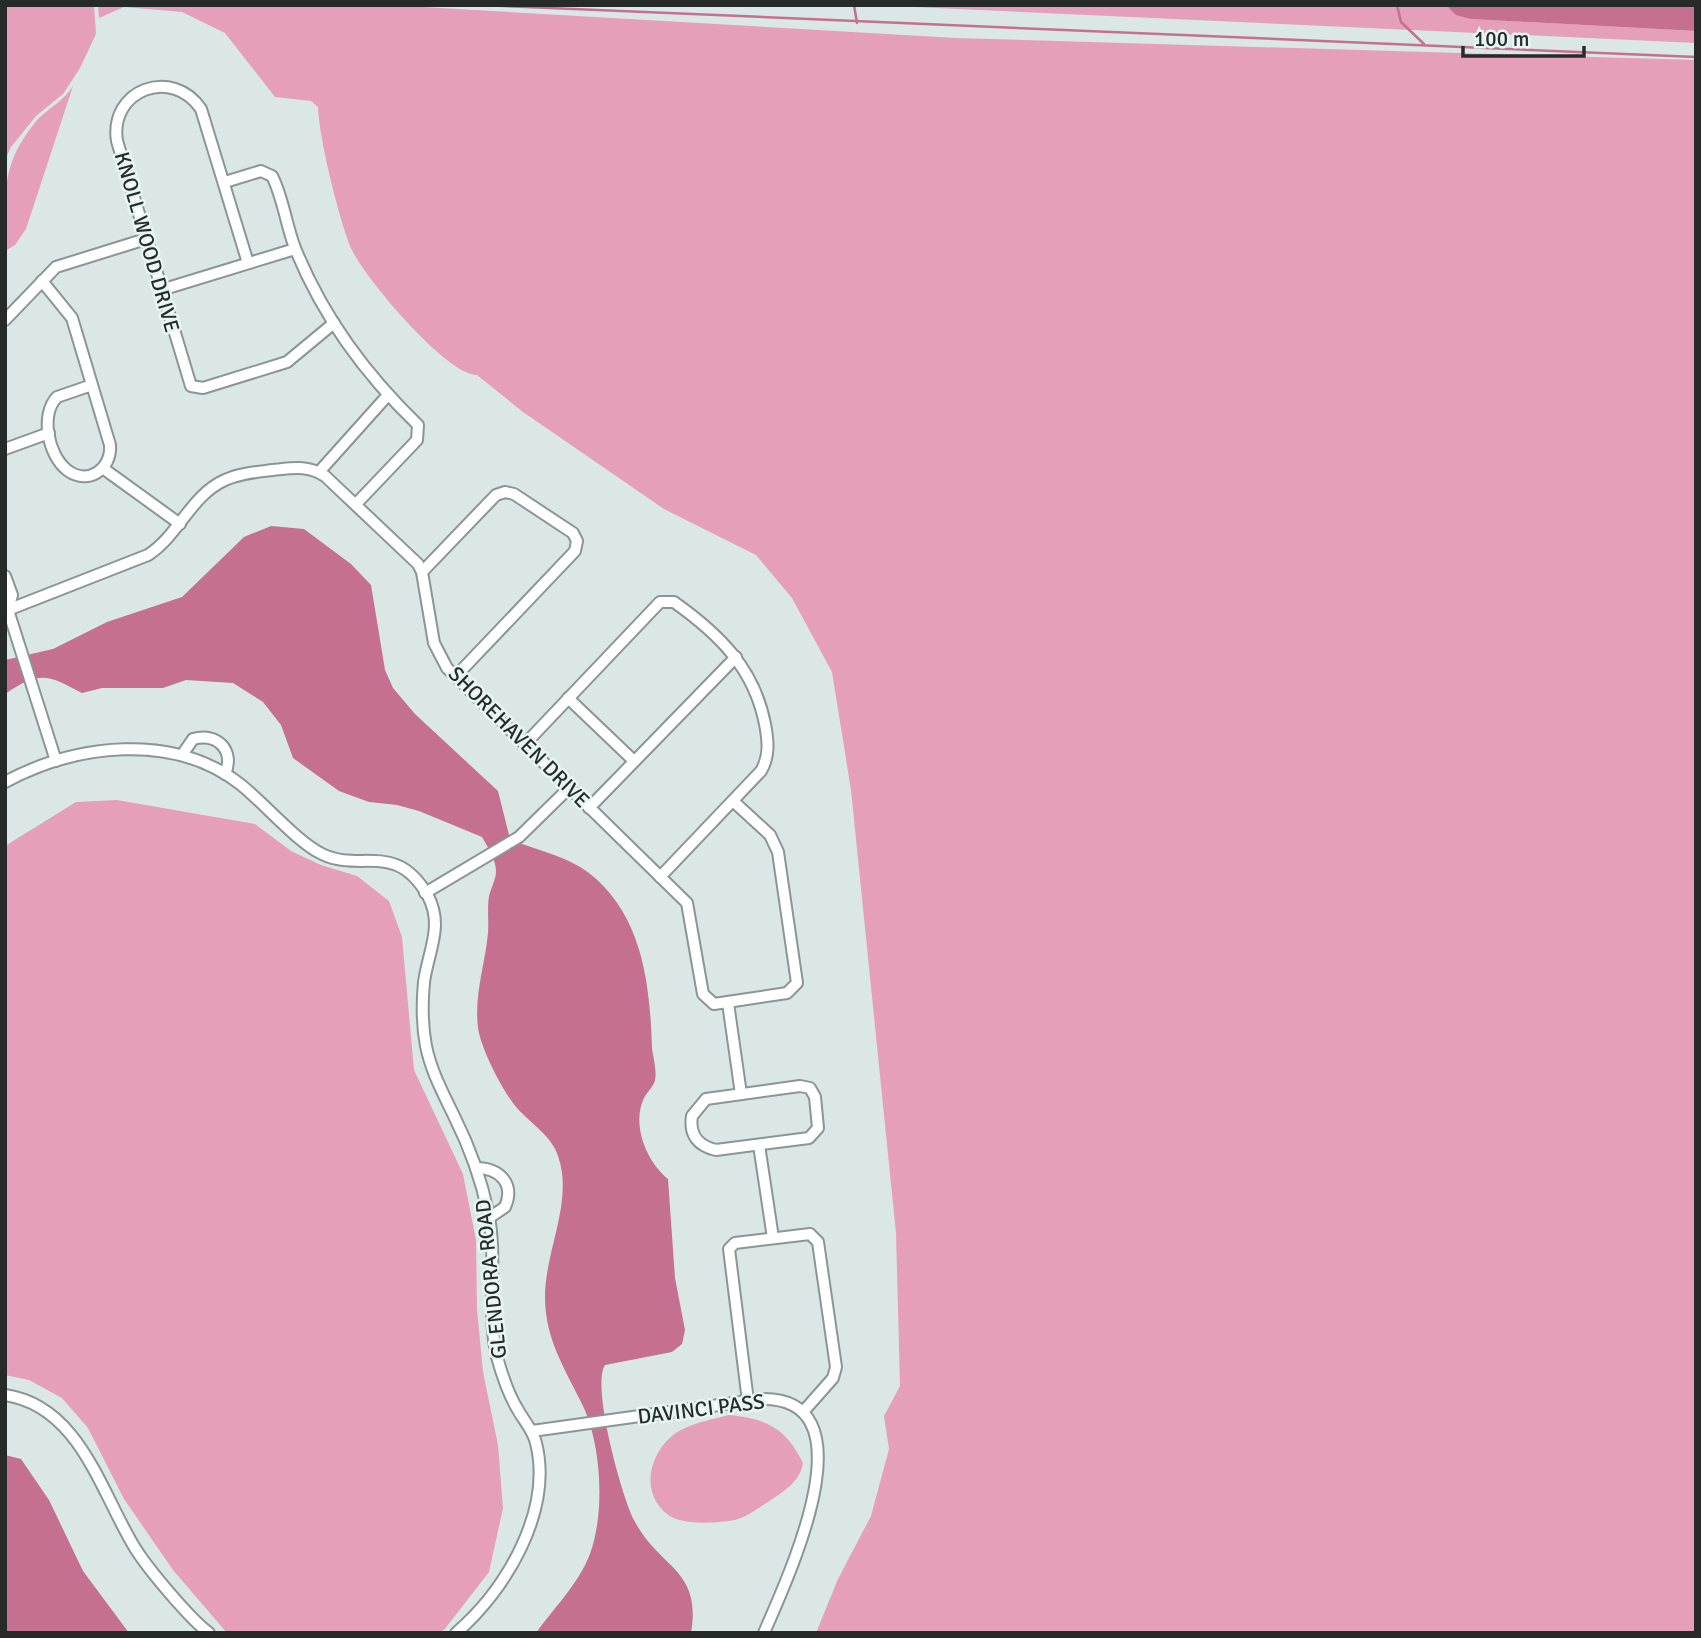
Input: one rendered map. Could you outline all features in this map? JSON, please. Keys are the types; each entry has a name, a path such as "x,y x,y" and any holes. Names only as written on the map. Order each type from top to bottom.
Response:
{"street":[{"name":"KNOLL WOOD DRIVE","path":"248,263 204,115 192,97 180,89 159,86 132,96 120,113 116,134 187,380 199,389 288,362 334,323"},
{"path":"225,182 261,171 272,176 295,249 334,323 388,395 418,425 419,435 356,504"},
{"path":"5,320 59,266 146,239"},
{"path":"161,290 295,249"},
{"path":"43,281 72,318 110,444 109,459 104,469 87,475 70,472 60,462 46,417 54,400 66,392 92,385"},
{"path":"318,472 388,395"},
{"path":"5,449 49,433"},
{"path":"6,610 148,555 167,541 206,492 226,479 299,467 318,472 412,557 422,572 496,495 505,492 573,533 577,541 575,551 456,676"},
{"path":"104,469 180,524"},
{"name":"SHOREHAVEN DRIVE","path":"422,572 434,643 442,660 691,909 705,998 714,1004 728,1003"},
{"path":"5,576 12,595 6,610 56,761"},
{"path":"525,744 657,605 665,600 674,602 698,619 736,656 756,693 768,749 761,771 660,877"},
{"path":"589,808 736,656"},
{"path":"568,698 635,761"},
{"path":"182,755 193,739 212,738 223,745 228,755 225,774"},
{"name":"GLENDORA ROAD","path":"5,782 56,761 117,750 182,755 225,774 317,851 333,858 367,858 390,863 409,874 425,893 436,922 424,991 425,1042 436,1079 476,1168 489,1218 496,1354 508,1390 532,1431 538,1455 540,1488 529,1533 513,1562 474,1616 456,1633"},
{"path":"425,893 519,836 539,820 569,788"},
{"path":"733,801 770,835 778,852 797,979 795,987 788,993 728,1003 741,1094"},
{"path":"802,1086 815,1094 819,1124 815,1133 805,1139 759,1145 712,1149 698,1142 692,1133 692,1116 699,1104 711,1098 802,1086"},
{"path":"759,1145 773,1238"},
{"path":"476,1168 495,1170 508,1189 505,1207 489,1218"},
{"path":"748,1401 728,1252 735,1243 810,1234 818,1242 835,1373 803,1412 817,1437 812,1507 765,1633"},
{"path":"5,1395 48,1412 71,1434 136,1550 209,1633"},
{"name":"DAVINCI PASS","path":"532,1431 772,1399 803,1412"}],"shaded area":[{"path":"5,5 94,5 96,34 80,68 63,94 36,116 11,147 5,160"},
{"path":"98,5 389,5 956,38 1696,60 1696,1633 816,1633 838,1579 871,1516 889,1449 884,1416 900,1386 896,1233 851,790 832,672 792,598 756,555 664,509 523,412 477,375 463,371 446,359 407,322 371,280 351,248 330,178 318,107 311,101 275,97 225,33 182,12 124,7 99,18"},
{"path":"870,5 1446,5 1471,19 1696,31 1696,43"},
{"path":"1446,5 1696,5 1696,31 1471,19 1456,15"},
{"path":"73,86 26,229 15,245 5,251 5,196 7,180 17,151 38,119"},
{"path":"271,526 304,529 351,564 371,585 385,670 393,688 415,714 498,791 510,839 561,857 589,873 607,890 632,930 645,976 656,1072 654,1082 640,1109 640,1131 648,1153 668,1179 675,1278 685,1330 682,1344 672,1352 605,1365 602,1395 610,1442 629,1508 644,1536 684,1582 693,1611 691,1633 536,1633 573,1585 591,1552 599,1510 598,1464 589,1421 557,1353 546,1312 546,1279 563,1190 558,1156 551,1142 505,1092 493,1070 478,1028 477,1004 488,933 488,901 496,871 493,857 482,837 419,811 369,802 339,791 293,758 281,725 263,702 233,683 186,680 163,688 102,688 82,693 52,679 36,678 5,694 5,660 53,649 107,622 182,597 244,537"},
{"path":"117,800 255,824 291,851 321,865 357,876 389,901 402,937 414,1070 463,1174 476,1240 477,1309 483,1372 498,1445 503,1508 489,1572 444,1630 436,1633 227,1633 173,1570 124,1499 88,1428 62,1398 29,1380 5,1375 5,846 76,802"},
{"path":"729,1415 754,1419 782,1433 803,1463 798,1476 790,1486 739,1519 700,1523 673,1518 658,1504 652,1493 652,1468 657,1456 663,1445 683,1429"},
{"path":"5,1455 21,1459 49,1500 83,1571 129,1633 5,1633"}],"waterway":[{"path":"481,5 1696,57"},
{"path":"854,5 857,23"},
{"path":"1397,5 1401,22 1424,44"}]}
